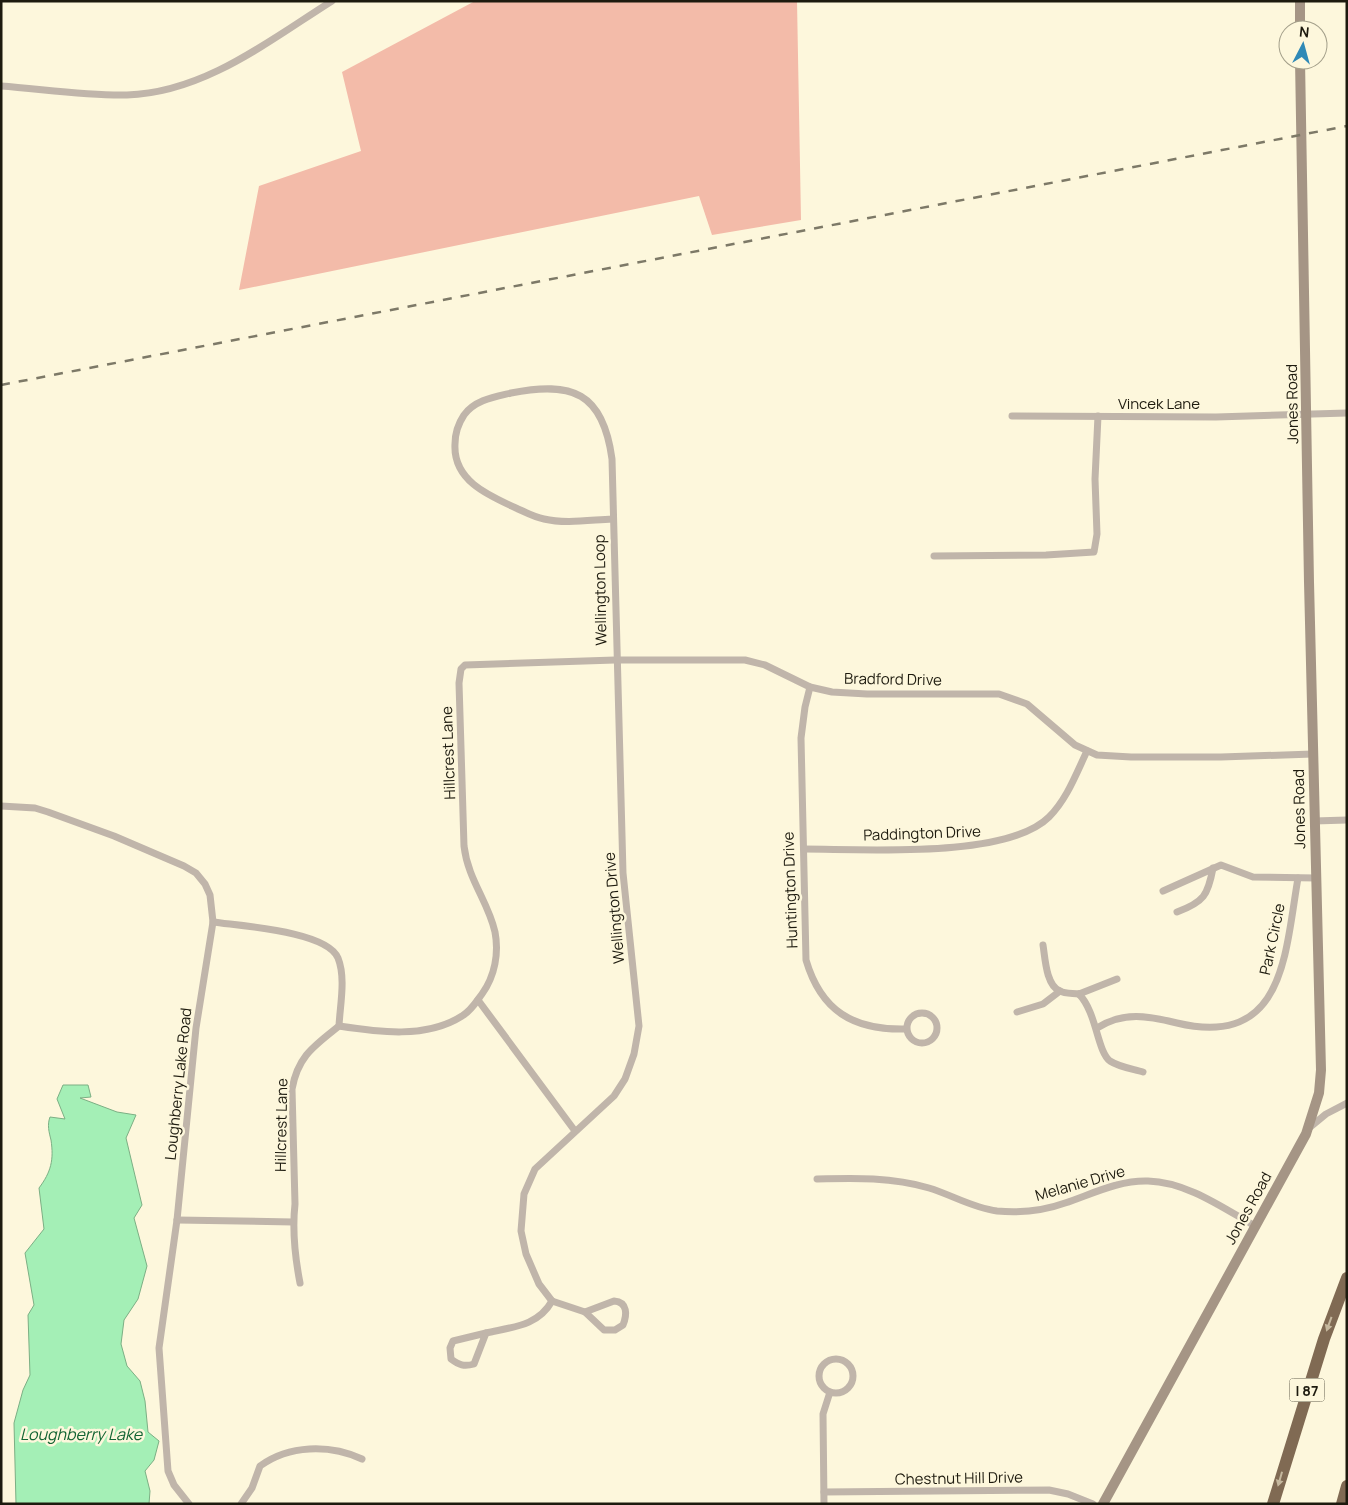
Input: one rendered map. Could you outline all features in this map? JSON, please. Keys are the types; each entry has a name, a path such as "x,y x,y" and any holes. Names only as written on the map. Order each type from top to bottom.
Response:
{"highway":[{"name":"I 87","path":"1273,1504 1324,1339 1347,1278"},
{"path":"1342,1504 1347,1486"}],"street":[{"path":"1,86 127,95 180,86 213,74 332,1"},
{"path":"1300,1 1300,20"},
{"name":"Jones Road","path":"1103,1504 1308,1128 1319,1093 1322,1070 1314,821 1300,70"},
{"path":"539,388 564,390 589,403 604,420 608,433 612,459 612,519 544,519 506,504 472,484 459,468 455,448 455,436 465,414 482,400 539,388"},
{"name":"Vincek Lane","path":"1012,416 1347,413"},
{"path":"934,556 1046,555 1094,552 1097,534 1094,479 1098,416"},
{"name":"Wellington Loop","path":"612,519 615,660"},
{"name":"Wellington Drive","path":"552,1301 539,1284 526,1254 521,1231 521,1212 524,1194 535,1169 575,1131 604,1107 625,1079 634,1054 638,1033 636,987 622,872 615,660"},
{"name":"Bradford Drive","path":"461,668 464,665 474,663 746,660 765,665 810,687 832,692 867,694 999,694 1027,704 1075,745 1087,751 1111,756 1313,754"},
{"name":"Hillcrest Lane","path":"300,1284 295,1259 293,1222 292,1088 295,1071 304,1056 339,1026 378,1032 430,1029 444,1025 462,1016 478,1000 487,988 494,969 497,947 492,922 466,862 459,683 461,668"},
{"name":"Huntington Drive","path":"810,687 801,738 806,960 816,988 832,1007 858,1023 884,1028 906,1029"},
{"name":"Paddington Drive","path":"804,849 959,847 990,844 1014,838 1040,824 1054,811 1072,784 1087,751"},
{"name":"Loughberry Lake Road","path":"1,806 35,808 48,812 114,836 184,866 196,873 206,884 213,909 213,922 196,1028 177,1220 159,1348 168,1471 174,1485 189,1504"},
{"path":"1314,821 1347,820"},
{"path":"1163,891 1213,868 1226,866 1253,877 1316,878"},
{"path":"1177,912 1202,899 1208,891 1213,868"},
{"name":"Park Circle","path":"1097,1028 1112,1019 1129,1015 1145,1015 1192,1026 1222,1025 1240,1021 1257,1012 1276,987 1283,964 1298,878"},
{"path":"213,922 301,935 321,942 334,951 341,967 339,1026"},
{"path":"1043,944 1045,963 1053,986 1060,991 1080,994 1116,979"},
{"path":"1017,1012 1043,1004 1060,991"},
{"path":"1080,994 1088,1003 1102,1050 1110,1061 1143,1072"},
{"path":"478,1000 575,1131"},
{"path":"919,1014 930,1016 937,1023 935,1035 929,1042 918,1042 912,1039 906,1029 907,1024 914,1015 919,1014"},
{"path":"1308,1128 1326,1114 1347,1103"},
{"name":"Melanie Drive","path":"817,1180 868,1177 896,1181 930,1188 972,1205 997,1211 1029,1211 1064,1204 1130,1182 1149,1181 1176,1186 1194,1193 1255,1226"},
{"path":"177,1220 293,1222"},
{"path":"486,1333 474,1364 458,1364 451,1359 450,1348 453,1341 535,1321 545,1313 552,1301 585,1312 604,1330 616,1330 623,1325 626,1312 625,1306 621,1302 614,1301 585,1312"},
{"path":"839,1360 849,1366 853,1376 852,1382 845,1391 840,1393 830,1392 821,1384 819,1374 829,1361 839,1360"},
{"path":"824,1504 823,1414 830,1392"},
{"path":"241,1504 252,1488 260,1466 283,1453 305,1448 337,1452 362,1459"},
{"name":"Chestnut Hill Drive","path":"824,1492 1049,1490 1068,1494 1093,1504"}],"shaded area":[{"path":"475,1 797,1 801,220 712,235 699,196 239,290 259,186 361,151 342,72"}],"water":[{"name":"Loughberry Lake","path":"63,1085 88,1085 91,1097 80,1098 117,1112 136,1115 126,1138 142,1205 134,1218 147,1266 138,1299 124,1320 121,1344 127,1366 140,1381 145,1401 148,1432 159,1441 154,1460 145,1471 150,1491 149,1504 16,1504 14,1423 23,1390 30,1375 28,1315 34,1305 25,1253 44,1229 39,1188 49,1171 52,1160 52,1147 48,1126 50,1117 65,1119 57,1099"}],"railway":[{"path":"1,385 1347,126"}]}
